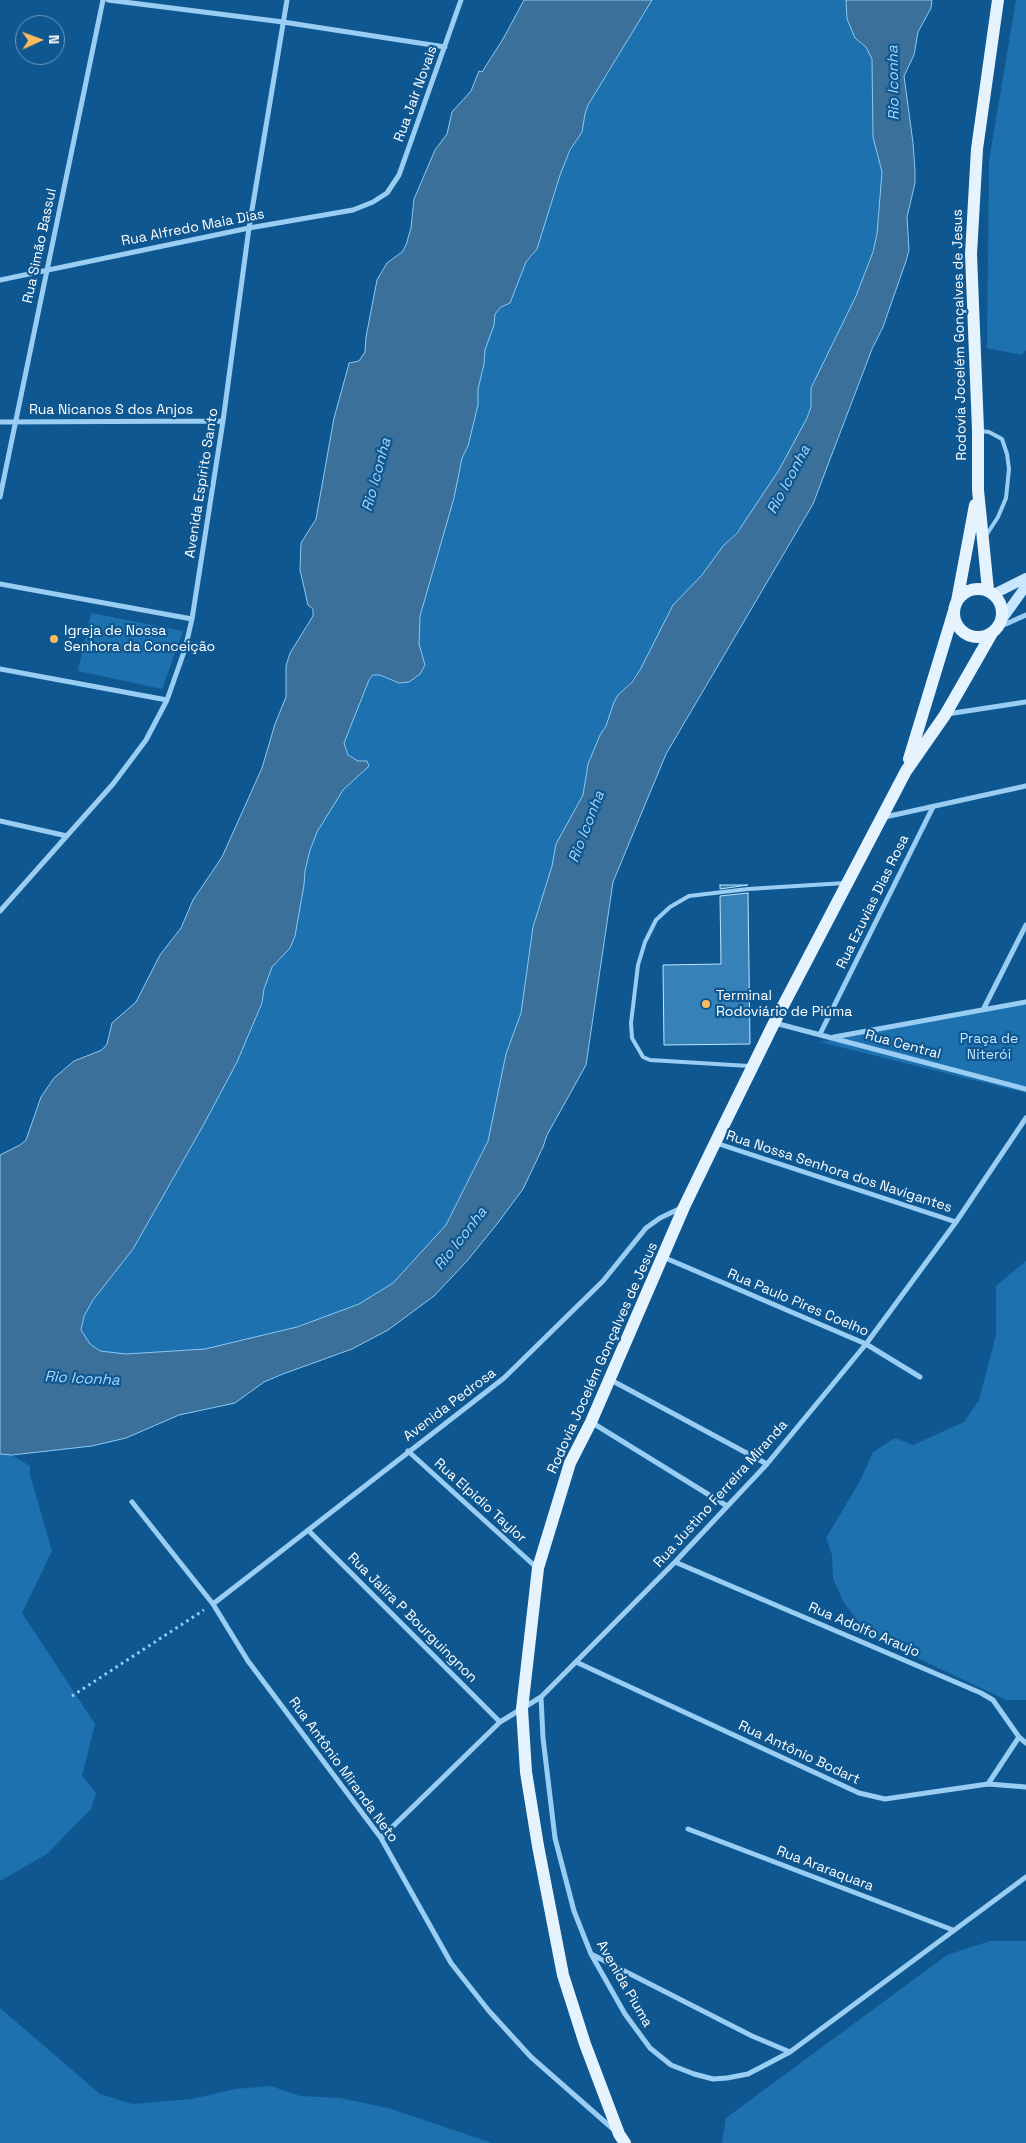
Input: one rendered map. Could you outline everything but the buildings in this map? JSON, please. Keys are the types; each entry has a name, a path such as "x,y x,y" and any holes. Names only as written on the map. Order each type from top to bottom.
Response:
{"main road":[{"name":"Rodovia Jocelém Gonçalves de Jesus","path":"991,592 982,540 978,490 978,430 971,254 977,149 998,0"},
{"name":"Rodovia Jocelém Gonçalves de Jesus","path":"906,771 955,607 978,490"},
{"path":"1026,578 991,592 972,589 964,593 955,607 958,626 971,636 979,637 998,626 1026,586"},
{"path":"991,592 1000,601 998,626"},
{"name":"Rodovia Jocelém Gonçalves de Jesus","path":"622,2139 584,2044 563,1975 526,1772 522,1709 538,1568 570,1463 591,1422 608,1378 684,1207 774,1022 906,771 945,714 998,626"}],"street":[{"name":"Rua Simão Bassul","path":"0,497 103,0"},
{"path":"108,0 171,6 445,47"},
{"name":"Avenida Espírito Santo","path":"0,911 113,784 146,740 166,700 185,649 192,619 223,421 249,228 286,0"},
{"name":"Rua Jair Novais","path":"387,194 399,174 461,0"},
{"name":"Rua Alfredo Maia Dias","path":"0,280 249,228 353,210 387,194"},
{"name":"Rua Nicanos S dos Anjos","path":"0,422 223,421"},
{"path":"0,584 192,619"},
{"path":"998,626 1026,615"},
{"path":"0,668 166,700"},
{"path":"945,714 1026,702"},
{"path":"882,817 1026,786"},
{"name":"Rua Ezuvias Dias Rosa","path":"820,1034 933,807"},
{"path":"0,821 67,836"},
{"path":"983,1010 1026,925"},
{"path":"831,1038 1026,1002"},
{"name":"Rua Central","path":"774,1022 1026,1089"},
{"name":"Rua Justino Ferreira Miranda","path":"381,1838 500,1722 542,1697 675,1562 767,1464 866,1344 956,1222 1026,1118"},
{"name":"Rua Nossa Senhora dos Navigantes","path":"715,1143 956,1222"},
{"name":"Avenida Pedrosa","path":"213,1604 504,1378 603,1281 646,1228 660,1218 684,1207"},
{"name":"Rua Paulo Pires Coelho","path":"663,1257 866,1344 920,1378"},
{"path":"608,1378 767,1464"},
{"path":"591,1422 727,1506"},
{"name":"Rua Elpidio Taylor","path":"408,1451 538,1568"},
{"name":"Rua Antônio Miranda Neto","path":"132,1502 213,1604 248,1661 381,1838 451,1963 489,2012 531,2057 622,2139"},
{"name":"Rua Jalira P Bourguingnon","path":"308,1530 500,1722"},
{"name":"Rua Adolfo Araujo","path":"675,1562 981,1693 993,1700 1019,1737 1026,1743"},
{"name":"Rua Antônio Bodart","path":"576,1662 859,1793 885,1799 988,1784 1026,1787"},
{"name":"Avenida Piuma","path":"542,1697 543,1738 555,1838 574,1911 591,1954 625,2014 650,2048 671,2064 694,2074 713,2079 748,2074 790,2052 1026,1877"},
{"path":"988,1784 1019,1737"},
{"name":"Rua Araraquara","path":"688,1829 953,1930"},
{"path":"591,1954 752,2036 790,2052"}],"lane":[{"path":"978,430 989,432 1002,440 1007,454 1009,469 1006,498 998,517 982,540"},
{"path":"754,1066 650,1060 643,1056 632,1038 632,1023 638,966 645,942 656,920 670,907 689,896 848,882"}],"path":[{"path":"72,1696 213,1604"}],"green space":[{"path":"652,0 846,0 847,19 859,42 866,47 872,59 873,137 882,172 877,234 873,252 856,296 811,388 811,407 807,418 779,470 742,526 723,546 702,575 673,605 640,670 614,702 606,726 600,735 588,764 583,795 556,844 552,866 533,927 521,1013 506,1054 488,1141 446,1225 393,1283 359,1304 296,1327 205,1349 126,1354 100,1351 90,1344 81,1330 84,1316 92,1300 133,1249 204,1124 250,1033 262,1003 264,989 272,967 280,960 302,901 305,871 317,832 343,790 367,761 358,761 348,755 344,743 369,680 373,675 380,675 399,683 425,665 419,644 420,616 454,498 462,458 468,446 478,405 478,389 485,350 494,325 495,314 501,307 510,303 526,262 533,256 564,162 582,132 588,105"},
{"path":"1016,0 1026,0 1026,350 1022,355 987,348 989,161"},
{"path":"91,613 183,631 162,689 78,671"},
{"name":"Praça de Niterói","path":"1026,1004 1026,1093 820,1042"},
{"path":"1026,1261 1026,1700 1006,1700 869,1635 844,1603 833,1578 832,1555 826,1538 860,1481 873,1452 895,1438 913,1445 964,1422 979,1400 996,1335 996,1286"},
{"path":"0,1454 12,1455 30,1466 30,1475 52,1551 22,1613 95,1724 82,1776 96,1793 91,1809 47,1854 0,1881"},
{"path":"990,1941 1026,1941 1026,2143 722,2143 726,2118 947,1955"},
{"path":"0,2008 100,2094 132,2104 192,2099 235,2089 271,2086 300,2096 340,2098 388,2108 492,2143 0,2143"}],"water":[{"name":"Rio Iconha","path":"524,0 652,0 588,105 582,132 570,150 560,175 537,249 526,262 510,303 501,307 495,314 494,325 485,350 478,389 478,405 468,446 462,458 454,498 420,616 419,644 425,665 420,674 409,682 399,683 380,675 373,675 369,680 344,743 348,755 358,761 367,761 369,766 343,790 317,832 305,871 295,936 290,948 272,967 264,989 262,1003 237,1062 204,1124 133,1249 93,1300 84,1316 81,1330 90,1344 100,1351 126,1354 205,1349 297,1327 359,1304 393,1283 446,1225 488,1141 506,1054 521,1013 533,927 552,866 556,844 583,795 588,764 600,735 606,726 614,702 640,670 673,605 702,575 723,546 737,533 779,470 807,418 811,407 811,388 856,296 873,252 877,234 882,172 873,137 872,59 866,47 855,38 847,19 846,0 932,0 931,8 918,32 914,55 904,76 913,143 915,183 907,217 909,250 883,327 872,349 813,504 666,754 613,882 586,1065 547,1135 523,1189 497,1224 467,1261 434,1296 388,1330 352,1349 264,1382 235,1403 179,1415 126,1438 92,1446 12,1455 0,1454 0,1155 26,1140 41,1097 54,1078 74,1061 102,1050 107,1044 112,1023 136,1002 160,955 181,928 193,900 222,857 262,768 275,724 286,697 286,666 290,653 313,616 313,609 308,605 300,570 301,543 316,519 334,418 349,363 359,361 365,352 377,280 387,263 402,252 406,245 411,228 414,199 435,150 447,134 452,112 471,91 479,71 482,72 503,39"}],"place":[{"name":"Igreja de Nossa Senhora da Conceição","path":"54,639"},
{"name":"Terminal Rodoviário de Piúma","path":"706,1004"}]}
